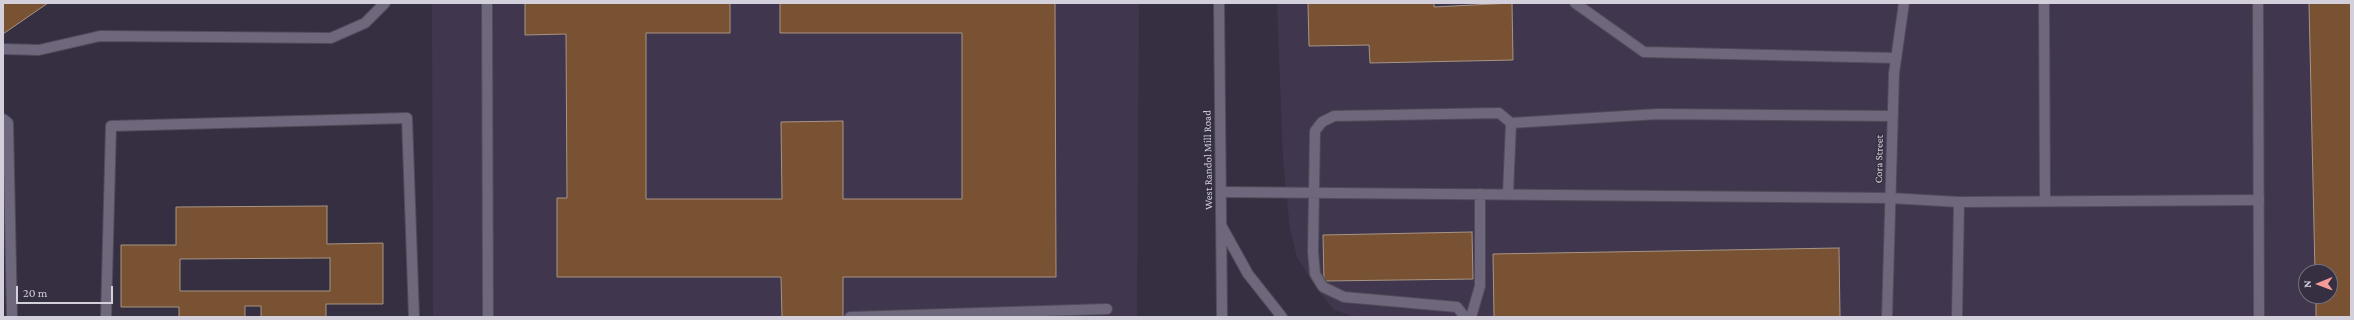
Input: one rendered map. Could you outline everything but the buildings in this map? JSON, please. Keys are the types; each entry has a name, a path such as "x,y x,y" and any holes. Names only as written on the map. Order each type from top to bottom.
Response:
{"street":[{"path":"3,49 39,50 100,36 332,38 365,23 385,3"},
{"path":"487,3 488,317"},
{"name":"West Randol Mill Road","path":"1218,3 1222,317"},
{"path":"1575,3 1644,52 1896,58"},
{"name":"Cora Street","path":"1887,317 1892,116 1896,58 1904,3"},
{"path":"2044,3 2046,201"},
{"path":"2258,3 2260,200 2259,317"},
{"path":"1466,317 1457,307 1344,297 1323,287 1315,274 1313,252 1315,131 1322,122 1334,116 1499,113 1511,123 1658,114 1892,116"},
{"path":"106,317 111,126 407,118 414,317"},
{"path":"3,119 8,123 12,317"},
{"path":"1508,194 1511,123"},
{"path":"1221,192 1890,198 1959,202 2260,200"},
{"path":"1471,317 1480,286 1480,194"},
{"path":"1957,317 1959,202"},
{"path":"1221,225 1248,274 1282,317"},
{"path":"850,317 1107,309"}],"shaded area":[{"path":"432,3 1139,3 1137,316 433,317"},
{"path":"1277,3 2351,3 2351,317 1355,317 1334,310 1315,286 1297,257 1290,229 1283,160"}]}
